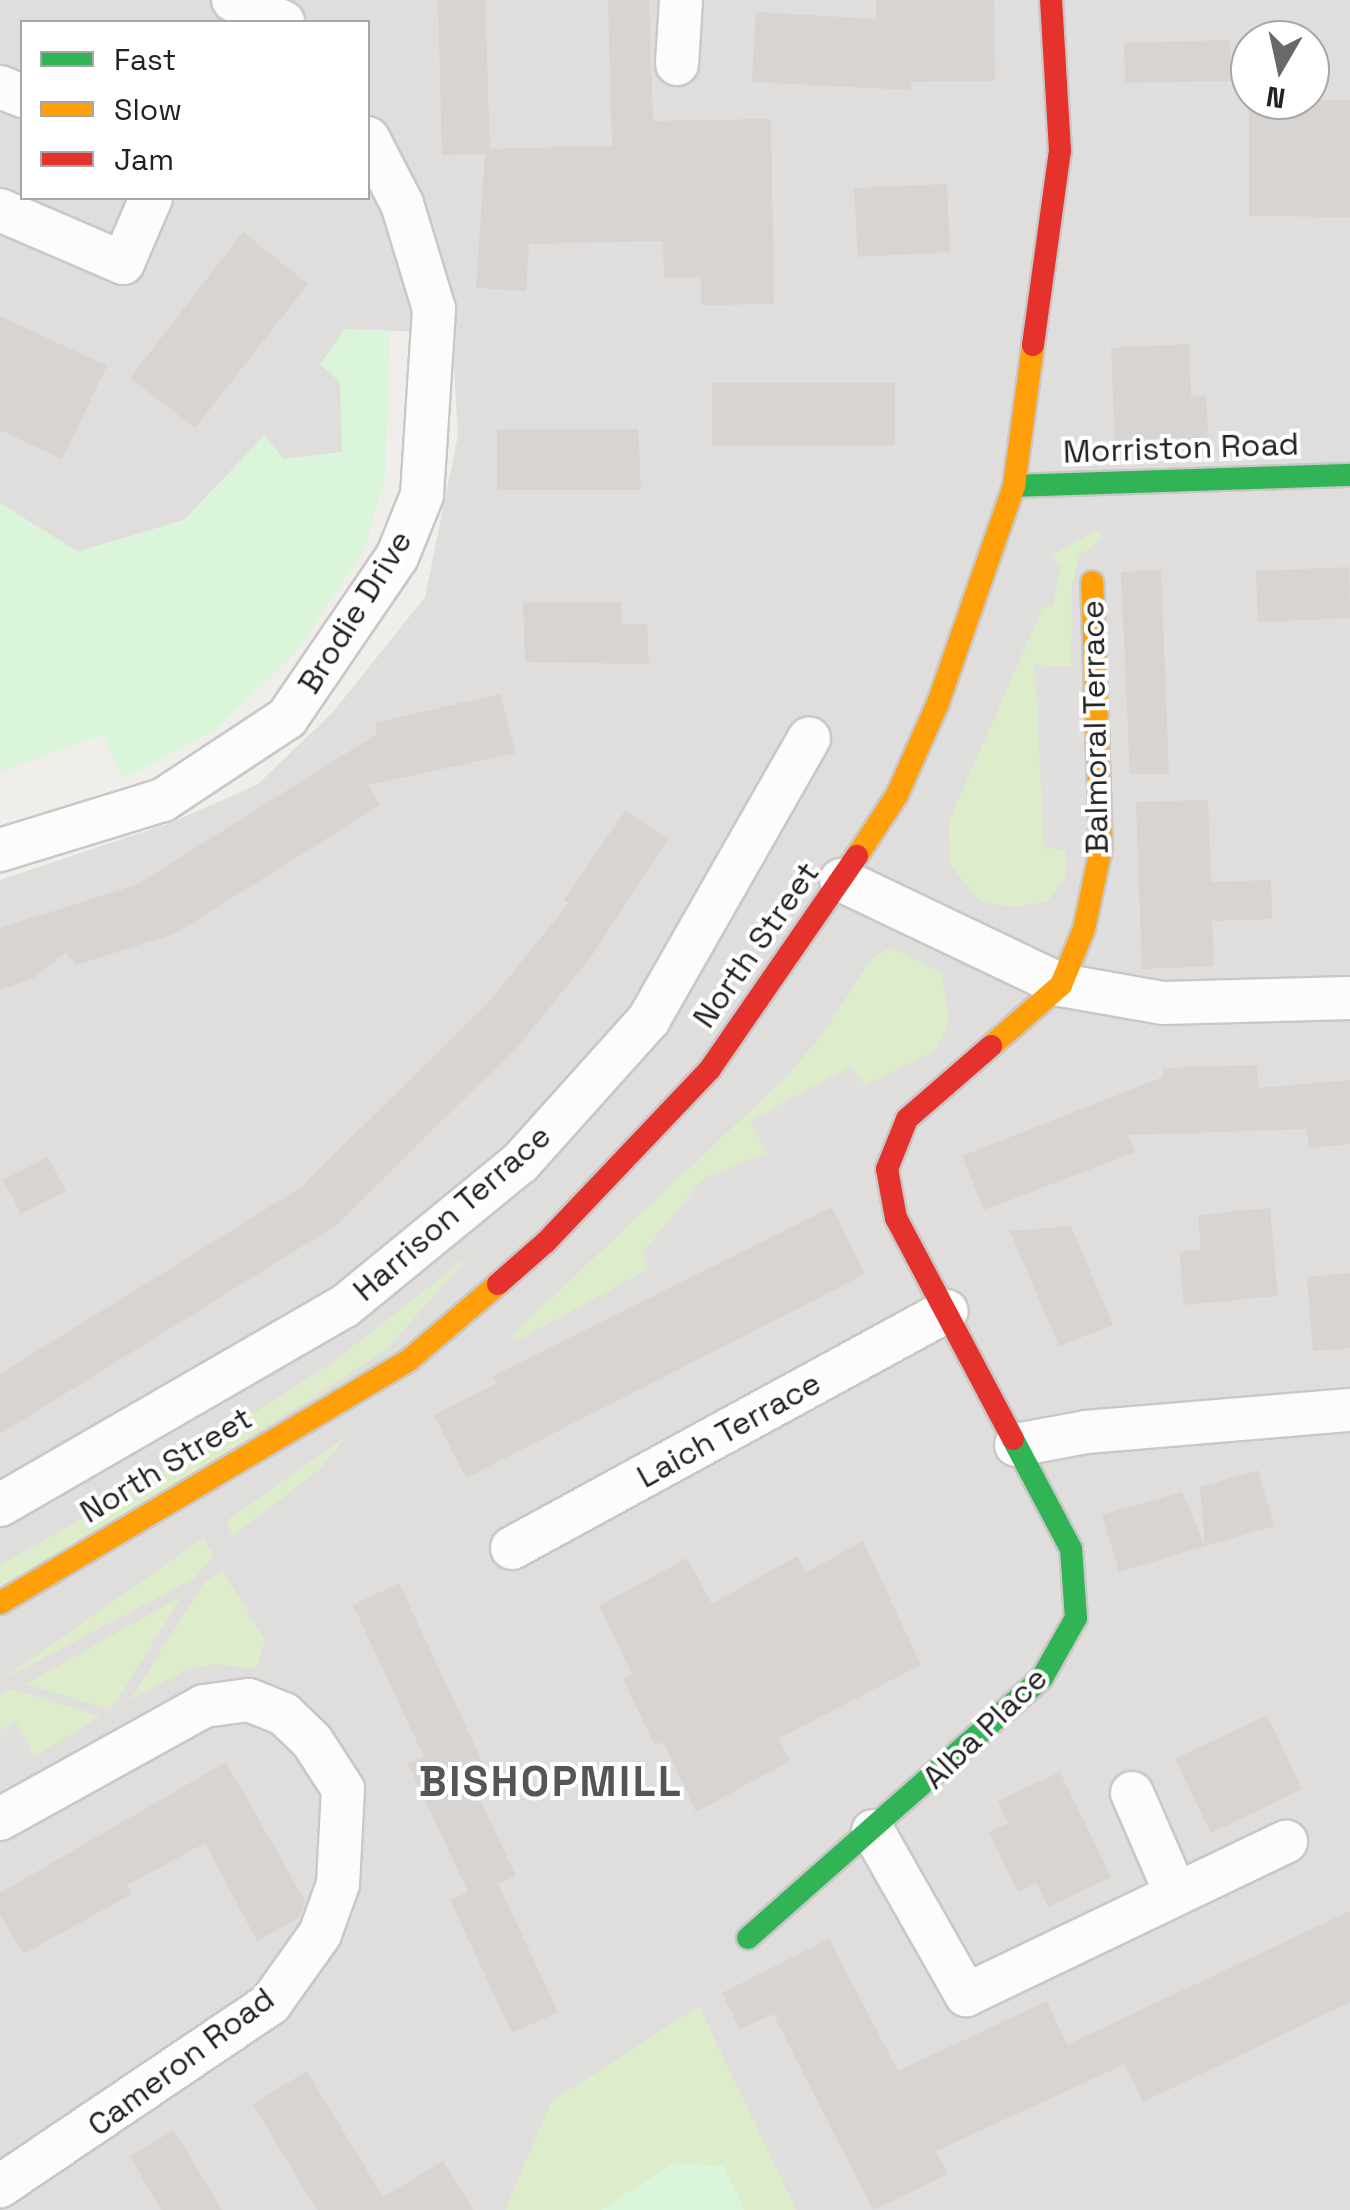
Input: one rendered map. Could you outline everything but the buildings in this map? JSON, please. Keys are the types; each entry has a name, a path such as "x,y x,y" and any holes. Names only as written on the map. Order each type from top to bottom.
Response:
{"main road":[{"name":"North Street","path":"0,1603 423,1348 546,1242 710,1068 897,795 938,703 1014,486 1060,151 1052,0"},
{"name":"Morriston Road","path":"1014,486 1350,474"},
{"name":"Balmoral Terrace","path":"892,1143 940,1085 988,1054 1061,985 1096,890 1101,848 1092,582"},
{"name":"Alba Place","path":"748,1938 874,1831 1042,1678 1076,1618 1071,1549 892,1205 887,1169 892,1143"}],"street":[{"path":"234,0 278,20"},
{"path":"677,64 680,0"},
{"name":"Brodie Drive","path":"0,850 163,800 287,718 397,557 422,494 434,309 402,204 370,142"},
{"path":"0,210 122,263 150,200"},
{"name":"Harrison Terrace","path":"0,1505 344,1306 520,1163 648,1019 809,738"},
{"path":"841,880 1061,985 1163,1003 1350,998"},
{"name":"Laich Terrace","path":"512,1548 947,1311"},
{"path":"1016,1445 1086,1432 1350,1410"},
{"name":"Cameron Road","path":"0,1819 204,1706 249,1700 284,1714 312,1742 343,1789 338,1884 320,1934 270,2004 0,2186"},
{"path":"1132,1793 1176,1894"},
{"path":"874,1831 966,1995 1286,1842"}],"shaded area":[{"path":"0,0 1350,0 1350,2210 0,2210 0,880 173,822 258,784 333,712 425,597 458,435 452,333 345,329 343,452 284,459 264,436 184,520 77,552 0,503"},
{"path":"1035,665 1095,667 1100,854 1044,848"},
{"path":"850,1066 865,1086 830,1168 649,1269 642,1254 704,1178 767,1153 750,1121"},
{"path":"15,1721 34,1757 0,1777 0,1731"}],"green space":[{"path":"345,329 390,332 385,477 365,548 295,653 216,730 123,779 103,734 0,772 0,503 78,552 184,520 264,436 284,459 342,452 340,382 320,364"},
{"path":"1098,530 1102,539 1079,556 1072,586 1071,666 1035,666 1044,847 1066,850 1066,877 1047,902 1013,907 981,902 950,865 949,821 1043,607 1053,606 1061,566 1051,555"},
{"path":"891,947 941,972 949,1022 935,1051 865,1086 850,1067 751,1122 767,1153 703,1179 642,1253 649,1269 518,1340 511,1336 785,1078 823,1034 870,960"},
{"path":"470,1255 385,1351 0,1596 0,1565 136,1488 333,1362"},
{"path":"347,1436 321,1468 233,1536 226,1521"},
{"path":"203,1538 214,1555 195,1578 0,1681"},
{"path":"223,1571 265,1640 256,1669 214,1664 188,1669 130,1700 203,1584"},
{"path":"182,1596 111,1710 26,1684"},
{"path":"12,1689 100,1716 34,1757 16,1722 0,1731 0,1696"},
{"path":"699,2006 796,2210 505,2210 552,2101"},
{"path":"674,2163 724,2166 744,2210 600,2210"}],"traffic: fast":[{"path":"1014,486 1350,475"},
{"path":"748,1938 1042,1678 1076,1618 1071,1549 1013,1439"}],"traffic: slow":[{"path":"857,856 897,795 938,703 1014,486 1033,345"},
{"path":"991,1046 1061,985 1084,929 1101,848 1092,582"},
{"path":"0,1603 409,1360 498,1284"}],"traffic: jam":[{"path":"1033,345 1060,151 1051,0"},
{"path":"498,1284 546,1242 710,1069 857,856"},
{"path":"991,1046 907,1119 887,1169 896,1218 1013,1439"}],"district":[{"name":"BISHOPMILL","path":"551,1782"}]}
